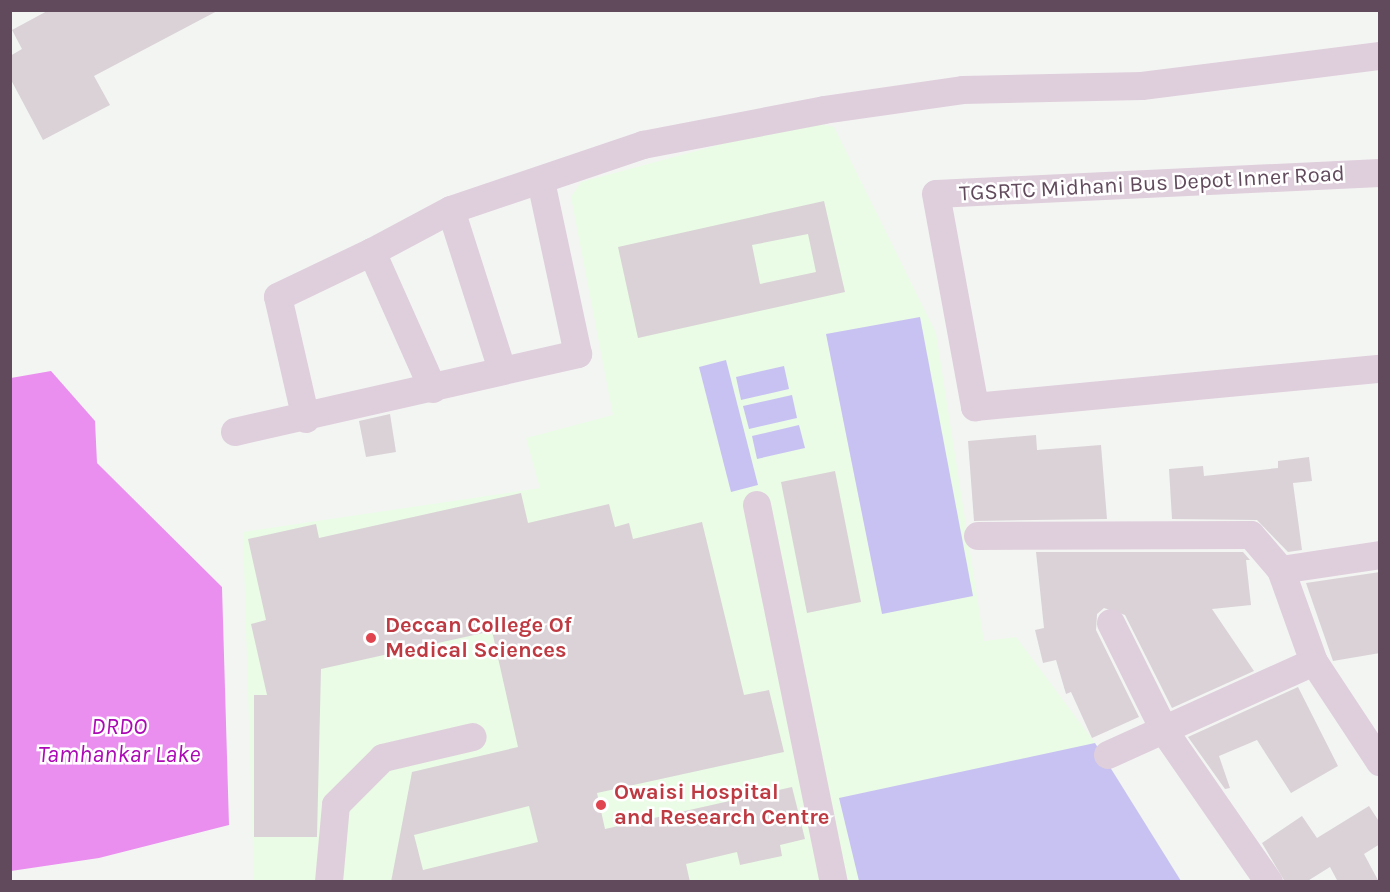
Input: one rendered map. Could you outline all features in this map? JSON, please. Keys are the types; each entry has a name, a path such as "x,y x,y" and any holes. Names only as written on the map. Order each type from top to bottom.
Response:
{"street":[{"path":"306,419 278,297 372,252 451,210 643,145 824,110 963,90 1142,86 1380,57"},
{"name":"TGSRTC Midhani Bus Depot Inner Road","path":"1380,174 936,194 975,407 1380,369"},
{"path":"235,432 306,419 502,370 578,354 541,181"},
{"path":"451,210 502,370"},
{"path":"372,252 433,389"},
{"path":"757,505 834,882"},
{"path":"978,536 1251,535 1281,570 1314,662 1380,762"},
{"path":"1281,570 1380,555"},
{"path":"1111,623 1165,732 1269,882"},
{"path":"1108,755 1165,732 1314,662"},
{"path":"329,882 336,805 383,758 473,737"}],"shaded area":[{"path":"808,121 834,127 936,333 984,641 1016,637 1095,743 1181,881 254,881 243,532 540,488 526,438 613,415 571,197 581,182"},
{"path":"920,317 973,596 882,614 826,334"},
{"path":"726,360 758,485 731,492 699,367"},
{"path":"784,366 789,389 741,400 736,377"},
{"path":"792,395 797,418 749,429 743,406"},
{"path":"799,425 805,448 757,459 752,436"},
{"path":"1095,743 1181,881 859,881 839,798"}],"water":[{"name":"DRDO Tamhankar Lake","path":"51,371 95,421 97,463 222,587 229,825 99,858 11,871 11,378"}],"building":[{"path":"49,10 219,10 94,76 110,105 43,140 10,78 10,56 22,49 12,30"},
{"path":"824,201 845,292 638,338 618,247","holes":["808,234 816,272 760,284 752,245"]},
{"path":"390,414 396,452 366,457 359,421"},
{"path":"1036,435 1037,450 1101,445 1107,519 974,521 968,441"},
{"path":"1309,457 1312,481 1293,483 1302,550 1288,552 1257,520 1172,519 1169,469 1203,466 1204,476 1278,468 1278,461"},
{"path":"835,471 861,602 807,613 781,482"},
{"path":"521,493 528,523 609,504 615,527 629,523 633,539 702,522 744,695 769,690 784,752 597,793 605,829 792,787 805,839 780,845 782,856 740,865 737,852 686,864 690,882 391,882 412,772 518,747 492,631 321,669 317,837 254,837 254,695 267,695 251,624 266,620 248,539 316,524 319,538","holes":["529,806 538,842 423,870 414,835"]},
{"path":"1036,552 1243,552 1250,560 1246,560 1251,605 1212,609 1254,671 1172,708 1125,615 1104,608 1097,614 1096,630 1139,717 1092,738 1071,692 1066,694 1056,660 1043,663 1035,630 1044,628"},
{"path":"1380,572 1380,653 1333,661 1306,583"},
{"path":"1298,687 1338,766 1291,793 1257,740 1219,756 1230,788 1225,789 1188,737"},
{"path":"1369,806 1380,823 1380,844 1364,854 1379,882 1338,882 1330,867 1306,882 1285,882 1262,843 1302,816 1317,838"}],"place":[{"name":"Deccan College Of Medical Sciences","path":"371,638"},
{"name":"Owaisi Hospital and Research Centre","path":"601,805"}]}
